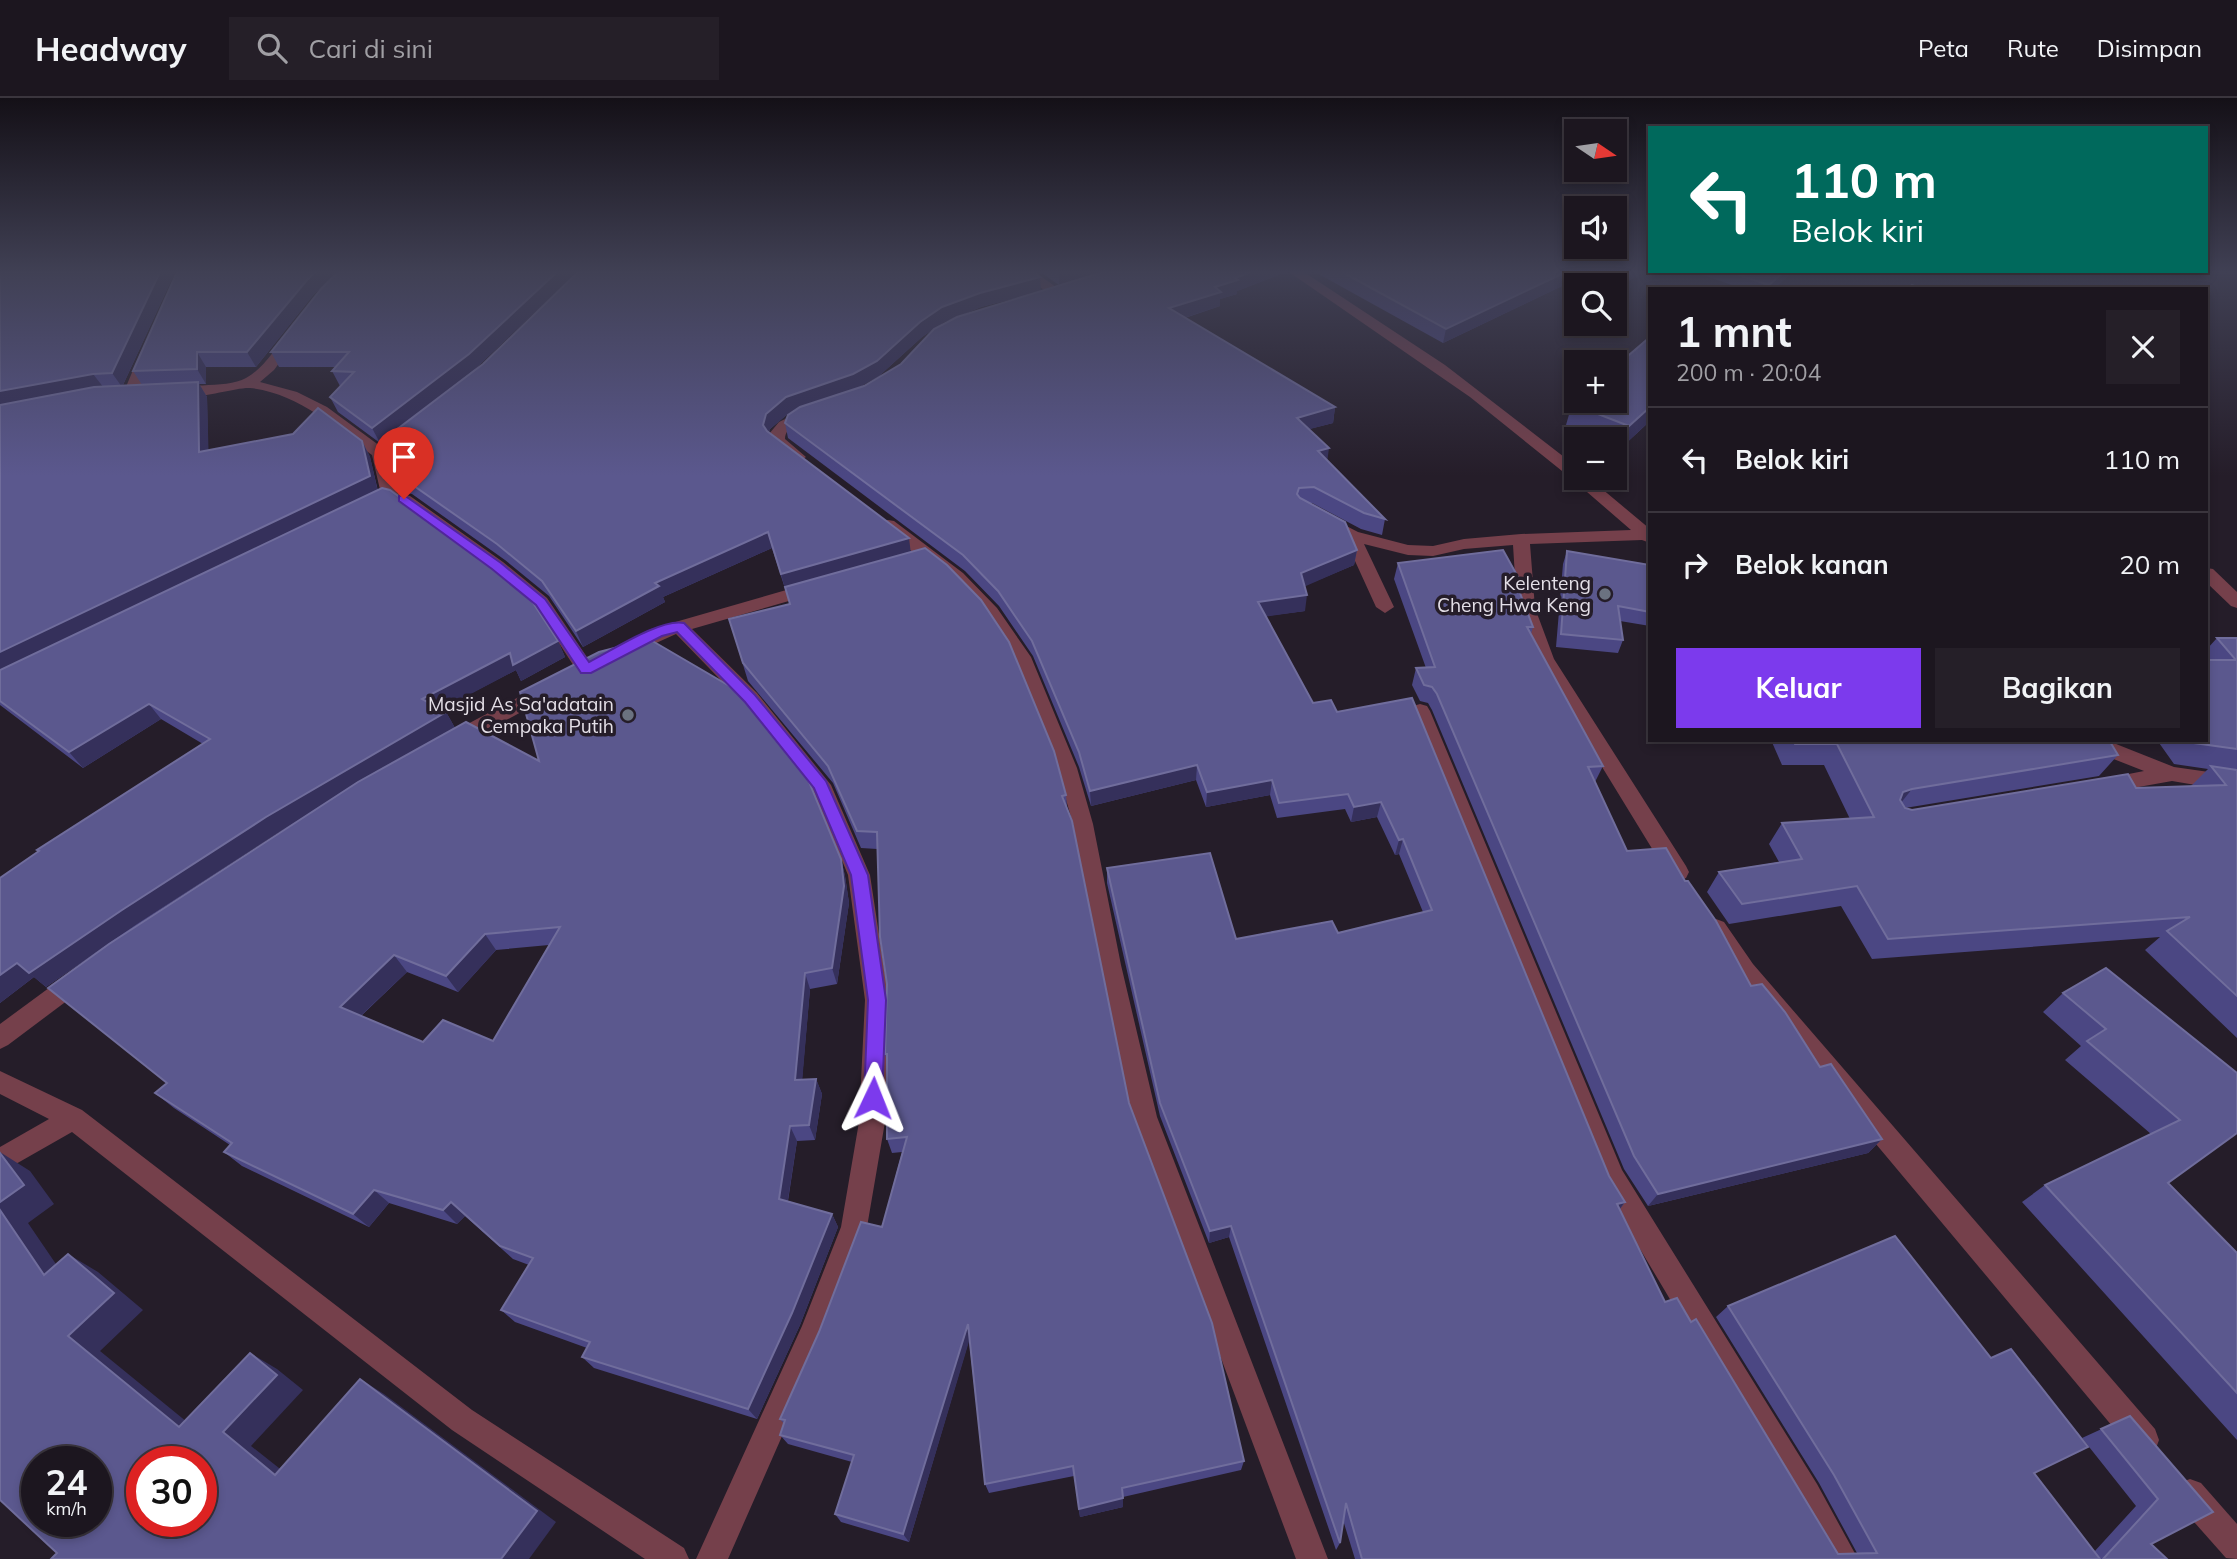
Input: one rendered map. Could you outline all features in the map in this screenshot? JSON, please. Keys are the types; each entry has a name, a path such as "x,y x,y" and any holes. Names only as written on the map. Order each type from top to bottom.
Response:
{"street":[{"path":"154,340 136,394 217,390 247,383 267,369 289,340"},
{"path":"1401,340 1532,436 1564,464"},
{"path":"247,383 292,395 322,410 380,453"},
{"path":"820,473 777,441 777,434 783,425 822,408"},
{"path":"380,453 418,425"},
{"path":"380,453 380,465 390,496"},
{"path":"1594,490 1648,536"},
{"path":"351,513 390,496 404,499 497,566 541,602 586,669"},
{"path":"873,513 957,577 991,612 1022,657 1067,768 1083,824 1143,1117 1312,1559"},
{"path":"1317,515 1352,536 1408,550 1433,551 1464,544 1521,539 1648,536"},
{"path":"1352,536 1385,607"},
{"path":"1521,539 1526,608 1545,659 1642,818 1745,971 2158,1456"},
{"path":"905,564 930,557"},
{"path":"2208,574 2237,602"},
{"path":"433,752 657,633 828,584"},
{"path":"679,626 750,698 821,785 859,875 877,1000 872,1122 854,1227 813,1334 712,1559"},
{"path":"1420,710 1612,1178 1806,1494 1842,1559"},
{"path":"2090,742 2172,774 2237,784"},
{"path":"2090,788 2172,774"},
{"path":"0,1038 96,966"},
{"path":"0,1082 74,1118 462,1420 673,1559"},
{"path":"0,1161 74,1118"},
{"path":"2176,1477 2237,1547"}],"building":[{"path":"0,340 128,340 112,373 0,391"},
{"path":"147,340 257,340 247,352 197,352 197,369 133,371"},
{"path":"280,340 484,340 372,428 330,397 354,372 332,371 349,352 271,352"},
{"path":"508,340 900,340 877,361 853,374 786,397 766,414 763,425 767,431 909,538 781,574 768,532 655,583 659,586 576,631 542,581 497,544 404,479 391,476 383,440 483,364"},
{"path":"923,340 1223,340 1335,407 1297,418 1329,448 1318,451 1385,519 1364,513 1314,487 1299,488 1297,494 1300,498 1345,522 1357,550 1301,573 1307,595 1258,602 1313,703 1331,700 1337,712 1412,698 1609,1176 1625,1202 1617,1204 1665,1302 1677,1298 1691,1322 1696,1319 1838,1554 1877,1553 1834,1475 1728,1306 1895,1236 1991,1358 2011,1349 2088,1447 2034,1473 2100,1559 1362,1559 1346,1503 1340,1543 1231,1226 1210,1231 1160,1103 1107,868 1210,853 1236,939 1332,921 1338,933 1432,910 1403,839 1399,840 1381,802 1354,807 1348,794 1279,803 1272,780 1207,792 1197,765 1090,791 1079,752 1032,641 998,591 963,555 785,423 788,415 800,407 864,386 901,364"},
{"path":"1648,340 1648,409 1629,426 1595,413 1627,413 1627,357"},
{"path":"198,382 199,452 293,434 318,408 362,441 370,476 0,652 0,405 94,387"},
{"path":"382,488 390,490 526,592 558,641 513,665 510,653 422,699 446,712 266,817 29,973 17,963 0,975 0,878 39,851 37,850 210,739 149,704 69,752 0,701 0,670"},
{"path":"925,548 947,565 981,600 1009,642 1054,751 1066,795 1062,796 1072,821 1129,1103 1212,1323 1244,1461 1122,1488 1123,1498 1079,1509 1073,1466 985,1484 968,1324 903,1534 835,1514 854,1455 780,1435 785,1420 780,1419 819,1332 861,1222 882,1227 907,1137 887,1139 887,984 880,937 877,832 857,831 828,766 743,663 729,619 790,604 785,587"},
{"path":"1503,550 1518,577 1520,593 1533,627 1527,627 1603,766 1588,767 1627,851 1666,848 1685,881 1688,881 1716,921 1751,986 1762,984 1785,1012 1820,1067 1831,1064 1882,1139 1658,1194 1634,1156 1437,694 1432,687 1424,685 1416,668 1435,667 1398,563"},
{"path":"1567,551 1648,565 1648,612 1618,606 1623,640 1561,634"},
{"path":"2217,638 2237,638 2237,749 2194,743 2208,742 2208,660 2236,660"},
{"path":"649,639 738,691 805,772 841,859 844,886 832,968 805,973 795,1080 816,1079 809,1125 790,1126 779,1199 832,1214 792,1313 748,1409 582,1357 590,1342 501,1310 533,1258 500,1246 451,1202 443,1210 374,1190 353,1214 224,1152 232,1143 155,1093 167,1083 48,988 109,944 358,782 466,722 539,761 520,692 599,652","holes":["560,927 493,1041 443,1020 423,1042 340,1007 394,955 446,976 485,934"]},
{"path":"1794,742 2110,742 2118,755 1912,789 1903,792 1900,800 1905,808 1912,810 2128,774 2136,788 2226,785 2211,766 2237,770 2237,996 2167,931 2190,917 1888,939 1857,886 1742,904 1719,872 1802,859 1782,823 1874,817 1837,744"},
{"path":"2106,968 2237,1073 2237,1133 2168,1183 2237,1253 2237,1393 2045,1185 2180,1120 2087,1041 2106,1029 2063,993"},
{"path":"0,1153 24,1185 0,1202"},
{"path":"0,1210 44,1275 68,1254 114,1293 68,1336 179,1427 250,1353 277,1375 223,1432 275,1475 360,1379 537,1511 501,1559 51,1559 57,1553 40,1537 112,1537 112,1446 21,1446 21,1520 0,1500"},
{"path":"2130,1416 2213,1512 2151,1544 2167,1559 2103,1559 2158,1499 2101,1429"}],"place":[{"name":"Kelenteng Cheng Hwa Keng","path":"1605,594"},
{"name":"Masjid As Sa'adatain Cempaka Putih","path":"628,715"}],"route":[{"path":"404,499 497,566 541,602 586,669 657,633 679,626 750,698 821,785 859,875 877,1000 873,1098"}]}
